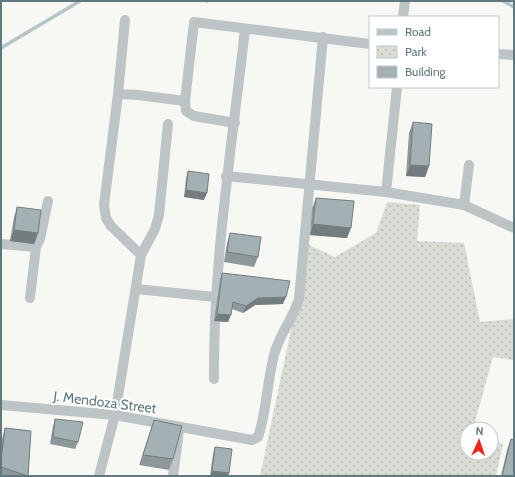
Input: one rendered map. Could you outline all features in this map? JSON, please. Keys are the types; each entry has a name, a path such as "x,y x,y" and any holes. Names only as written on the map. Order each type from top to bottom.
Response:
{"street":[{"path":"404,16 405,1"},
{"path":"125,20 118,94 104,205 106,218 111,226 141,255"},
{"path":"234,123 190,114 186,111 185,101 194,22 369,44"},
{"path":"214,379 215,297 226,176 245,29"},
{"path":"310,184 323,37"},
{"path":"499,54 514,56"},
{"path":"386,192 397,88"},
{"path":"118,94 185,101"},
{"path":"99,476 114,415 141,255 155,230 159,215 168,124"},
{"path":"464,205 469,165"},
{"path":"226,176 386,192 464,205 514,228"},
{"name":"J. Mendoza Street","path":"1,405 114,415 252,440 258,437 278,341 296,309 299,299 310,184"},
{"path":"30,298 36,247 40,239 48,201"},
{"path":"1,244 36,247"},
{"path":"136,289 215,297"},
{"path":"173,476 180,427"}],"green space":[{"path":"387,202 420,205 417,241 464,243 480,322 514,319 514,360 493,357 475,421 459,421 459,461 499,461 499,442 503,444 496,476 260,476 309,245 335,257 376,233"}],"building":[{"path":"413,122 432,124 429,166 410,165"},
{"path":"188,171 209,174 207,193 186,190"},
{"path":"316,198 354,201 351,228 313,224"},
{"path":"17,207 41,210 38,233 14,230"},
{"path":"230,233 261,237 258,257 227,252"},
{"path":"222,273 290,281 286,297 258,298 246,306 233,302 231,315 217,314"},
{"path":"55,419 83,422 78,442 53,437"},
{"path":"154,420 182,426 173,459 143,455"},
{"path":"5,428 31,431 28,476 1,467"},
{"path":"511,439 514,440 514,476 502,476"},
{"path":"215,447 232,449 229,473 212,471"}],"waterway":[{"path":"1,48 80,1"},
{"path":"503,1 514,7"}]}
